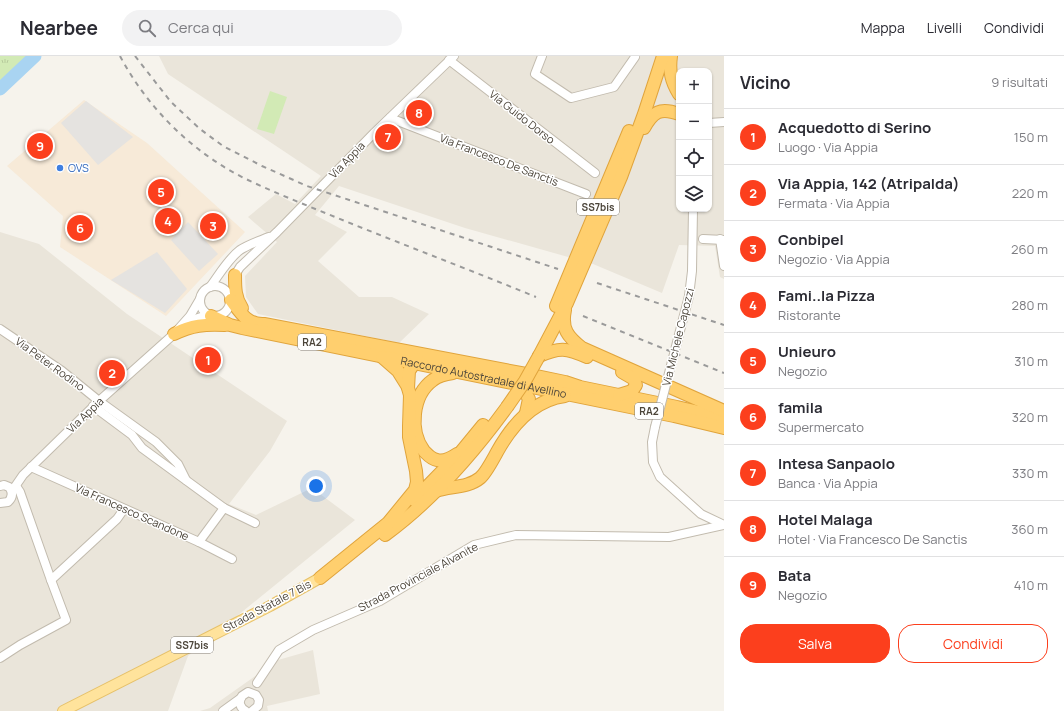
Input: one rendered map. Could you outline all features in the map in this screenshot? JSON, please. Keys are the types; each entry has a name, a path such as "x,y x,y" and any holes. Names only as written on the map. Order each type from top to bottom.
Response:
{"highway":[{"name":"SS7bis","path":"536,355 614,169 632,122 654,56"},
{"name":"SS7bis","path":"320,578 356,555 390,526 436,491 503,406 567,303 618,184 663,56"},
{"path":"671,56 671,80 676,89"},
{"path":"631,150 653,115 665,110 676,113"},
{"path":"235,275 235,289 240,307 251,317 264,324"},
{"path":"230,299 246,319 254,323 264,324"},
{"path":"567,303 563,318 565,329 570,339 582,348 724,412"},
{"path":"211,316 230,325"},
{"name":"Raccordo Autostradale di Avellino","path":"264,324 498,369 724,418"},
{"path":"174,334 198,325 230,325"},
{"name":"Raccordo Autostradale di Avellino","path":"230,325 674,416 724,428"},
{"path":"536,355 553,350 563,349 574,351 601,362 634,379 636,385 634,390 626,394 617,395"},
{"path":"381,356 398,371 408,388 410,395 409,437 415,463 417,482 414,490 390,526"},
{"path":"408,388 409,371 413,363 421,357 484,369 498,369"},
{"path":"460,372 442,375 432,380 424,389 418,402 414,420 415,431 419,442 429,456 436,460 460,459 460,472 465,477 474,477 486,470"},
{"path":"518,384 529,399 526,412"},
{"path":"436,491 469,484 482,477 514,426 526,412 550,399 564,396 574,396"},
{"name":"SS7bis","path":"390,526 430,485 460,459"}],"main road":[{"name":"Strada Statale 7 Bis","path":"63,711 270,606 320,578"}],"street":[{"path":"542,56 535,74 571,98 614,87 635,57"},
{"name":"Via Appia","path":"183,323 192,319 221,315 225,313 230,305 235,275 240,267 451,58"},
{"name":"Via Guido Dorso","path":"451,58 595,173"},
{"name":"Via Francesco De Sanctis","path":"390,118 586,194"},
{"path":"712,123 724,122"},
{"name":"Via Michele Capozzi","path":"694,212 692,271 689,296 655,427 652,442 653,462 660,477 701,514 724,525"},
{"name":"Via Appia","path":"0,510 3,503 12,497 14,489 23,475 96,403 174,334 195,308 202,292 210,287 233,256 248,245 277,232"},
{"path":"703,239 722,240 724,266"},
{"path":"210,287 220,287 228,293 230,299"},
{"path":"200,299 203,311 211,316"},
{"name":"Via Peter Rodino","path":"0,329 62,371 96,403"},
{"path":"96,403 139,429 156,442 178,464 186,480"},
{"path":"96,403 134,438 142,448 224,508 255,523"},
{"path":"134,438 139,429"},
{"name":"Via Francesco Scandone","path":"31,467 199,542 232,559"},
{"name":"Via Appia","path":"2,485 23,475"},
{"path":"0,658 20,645 66,620 50,580 20,492 2,485"},
{"path":"199,542 224,508"},
{"path":"50,580 117,519 124,509"},
{"name":"Strada Provinciale Alvanite","path":"223,711 257,683 279,650 313,630 380,601 474,545 516,535 669,537 724,525"},
{"path":"256,709 259,703 257,683"},
{"path":"245,710 240,704 243,696 254,693 258,697"},
{"path":"223,711 245,710"}],"shaded area":[{"path":"159,56 724,56 724,279 720,277 715,246 679,245 662,293 593,264 465,228 339,186 315,215 347,232 318,261 359,297 392,297 429,314 399,343 258,314 246,297 245,276 277,242 248,217 276,194 295,204 321,176 168,74"},
{"path":"84,100 147,143 245,232 166,316 60,247 63,216 7,166"},
{"path":"86,101 133,137 98,165 61,123"},
{"path":"188,222 218,254 199,271 171,240"},
{"path":"0,232 39,244 127,314 287,421 270,451 229,504 256,515 312,488 355,520 188,656 168,711 0,711"},
{"path":"157,252 187,289 165,313 111,280"},
{"path":"313,650 320,694 267,706 268,711 200,711 210,708 278,660"}],"green space":[{"path":"0,56 35,56 0,89"},
{"path":"270,91 287,97 274,134 257,129"}],"waterway":[{"path":"0,89 35,56"}],"railway":[{"path":"120,56 144,94 174,128 209,157 228,169 248,180 296,201 536,297"},
{"path":"135,56 171,102 200,129 223,146 262,166 307,186 558,269"},
{"path":"597,283 724,325"},
{"path":"583,316 724,373"}],"place":[{"name":"Hotel Malaga","path":"419,113"},
{"name":"Intesa Sanpaolo","path":"388,137"},
{"name":"Bata","path":"40,146"},
{"name":"OVS","path":"60,168"},
{"name":"Unieuro","path":"161,192"},
{"name":"Fami..la Pizza","path":"168,221"},
{"name":"Conbipel","path":"213,226"},
{"name":"famila","path":"80,228"},
{"name":"Acquedotto di Serino","path":"208,360"},
{"name":"Via Appia, 142 (Atripalda)","path":"112,373"}]}
